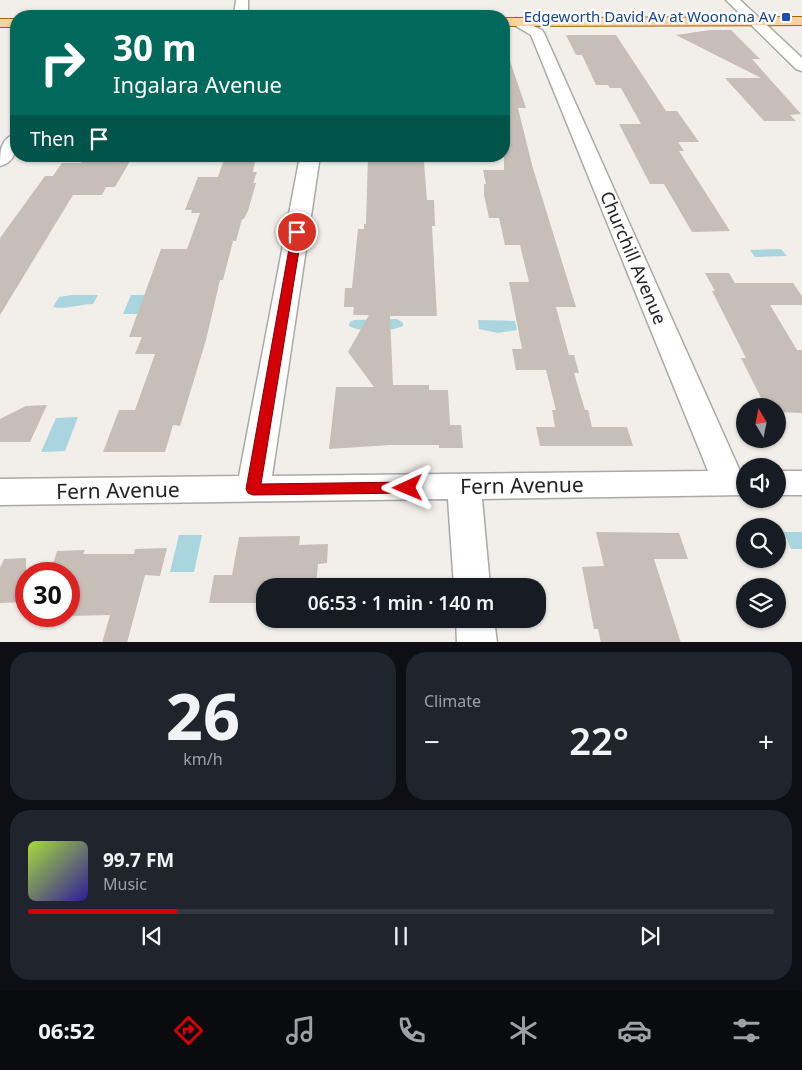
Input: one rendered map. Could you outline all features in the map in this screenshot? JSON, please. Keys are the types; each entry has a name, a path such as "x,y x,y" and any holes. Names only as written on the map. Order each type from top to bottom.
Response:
{"main road":[{"path":"510,22 542,27 749,16 802,21"}],"street":[{"path":"732,0 802,66"},
{"name":"Churchill Avenue","path":"542,27 736,481"},
{"path":"0,160 10,148"},
{"path":"253,489 309,162"},
{"name":"Fern Avenue","path":"0,492 736,483"},
{"path":"786,483 802,483"},
{"path":"464,487 471,578"},
{"path":"476,628 477,642"}],"water":[{"path":"781,249 787,256 755,257 750,250"},
{"path":"98,295 93,304 63,308 53,307 59,297"},
{"path":"131,295 145,295 145,307 137,314 123,314"},
{"path":"397,319 403,323 403,326 391,330 368,331 349,326 350,322 354,320"},
{"path":"478,320 515,321 517,330 498,333 479,329"},
{"path":"78,417 65,451 41,452 56,418"},
{"path":"786,532 802,532 802,549 791,549"},
{"path":"179,535 202,535 194,572 170,572"}],"building":[{"path":"710,30 731,30 760,59 752,59 801,114 790,115 796,121 764,121 725,78 761,78 676,35"},
{"path":"566,35 616,35 666,111 677,111 699,142 678,142 684,151 679,151 730,231 692,232 664,184 650,184 619,124 641,124 621,88 596,85 582,55 576,55"},
{"path":"510,61 526,108 518,108 532,165 576,307 556,307 569,355 574,355 579,373 574,373 585,410 588,410 592,427 627,427 633,446 540,446 536,427 555,427 552,410 556,410 546,370 516,370 512,349 522,349 509,282 529,282 520,245 505,245 499,218 489,218 484,195 484,184 486,184 483,170 504,170 504,162 510,162"},
{"path":"130,162 115,187 106,187 102,195 73,195 0,315 0,238 45,176 53,176 62,163"},
{"path":"223,162 255,162 253,172 257,172 253,183 256,183 248,211 244,219 242,219 236,241 233,241 223,280 220,280 206,340 180,426 173,425 165,452 103,452 119,410 135,410 155,354 135,354 142,337 129,337 161,249 187,249 200,213 191,213 192,210 185,210 198,177 218,177"},
{"path":"368,162 424,162 427,200 434,200 435,226 432,226 437,316 390,316 393,385 429,385 429,390 448,390 450,425 461,425 463,448 439,448 439,445 390,445 329,449 336,387 374,387 348,352 369,315 353,315 354,307 344,307 345,288 352,288 358,229 364,229 364,224 366,224"},
{"path":"705,273 729,273 735,283 793,283 802,296 802,305 770,305 797,350 802,350 802,413 786,412 786,398 761,398 741,358 746,358 712,291 715,291"},
{"path":"47,405 30,442 0,442 0,419 26,406"},
{"path":"596,532 679,533 688,559 654,559 681,642 601,642 598,629 594,629 582,567 604,566"},
{"path":"300,536 299,545 328,544 327,563 318,564 317,578 256,578 256,603 209,603 214,575 232,575 239,537"},
{"path":"167,548 160,576 145,575 127,642 102,642 110,615 80,616 80,562 54,562 57,551 85,550 83,554 134,554 135,549"},
{"path":"26,558 26,562 15,562 15,602 0,603 0,568 4,559"}],"place":[{"name":"Edgeworth David Av at Woonona Av","path":"786,17"}],"route":[{"path":"297,232 253,489 408,488"}]}
